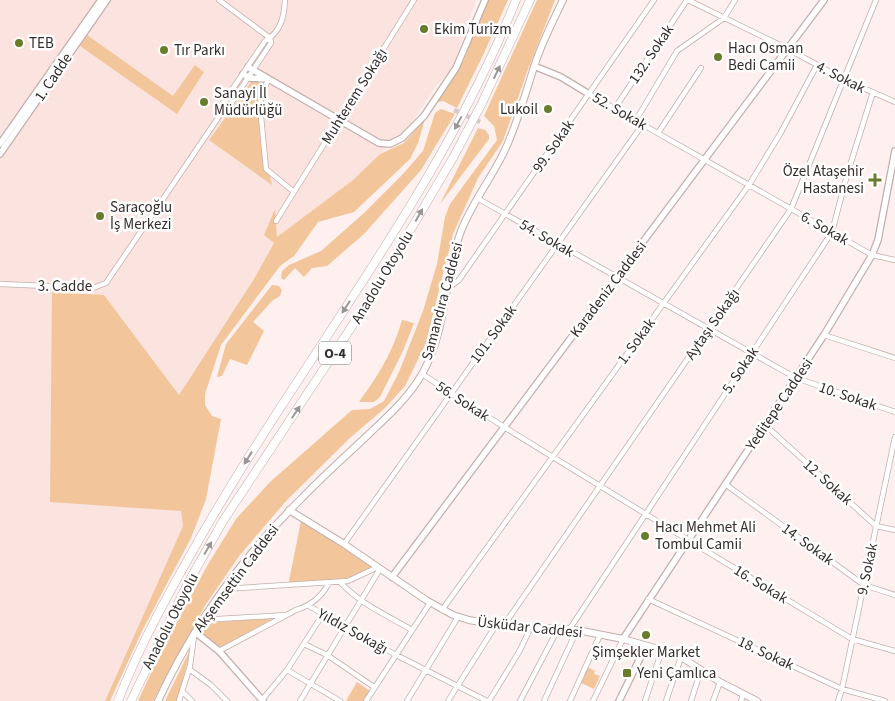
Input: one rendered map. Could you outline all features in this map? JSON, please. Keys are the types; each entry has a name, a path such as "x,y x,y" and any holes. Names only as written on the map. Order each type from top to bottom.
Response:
{"highway":[{"name":"Anadolu Otoyolu","path":"118,701 162,608 209,524 260,439 362,282 442,152 489,62 516,0"},
{"name":"Anadolu Otoyolu","path":"130,701 188,583 224,521 366,305 453,158 486,95 530,0"}],"main road":[{"name":"Samandıra Caddesi","path":"289,510 400,404 422,374 434,344 451,264 462,230 477,198 503,154 517,120 534,66 563,0"},
{"name":"Üsküdar Caddesi","path":"289,510 344,544 430,603 458,617 496,625 577,630 623,639 681,657 742,698 757,701"},
{"name":"Akşemsettin Caddesi","path":"158,701 170,674 201,620 254,550 289,510"}],"street":[{"name":"1. Cadde","path":"0,154 101,0"},
{"name":"1. Cadde","path":"0,144 87,23 107,0"},
{"path":"220,0 270,38 271,43 254,71 246,76"},
{"path":"246,76 248,67 265,40 270,38 281,26 285,0"},
{"name":"Muhterem Sokağı","path":"276,221 414,0"},
{"path":"248,67 379,143 390,144 402,138 424,116 456,68 485,0"},
{"name":"99. Sokak","path":"447,289 459,280 654,0"},
{"name":"4. Sokak","path":"687,0 788,49 845,80 895,102"},
{"name":"132. Sokak","path":"615,108 687,0"},
{"path":"636,120 677,51 724,18 735,0"},
{"name":"Karadeniz Caddesi","path":"392,577 824,0"},
{"name":"Aytaşı Sokağı","path":"504,625 791,209 876,0"},
{"name":"1. Sokak","path":"442,610 749,185 780,134 817,65"},
{"name":"52. Sokak","path":"534,66 561,77 705,160"},
{"path":"658,133 701,68"},
{"path":"246,76 269,79"},
{"name":"3. Cadde","path":"0,284 93,288 106,283 220,115 221,106 246,76"},
{"path":"269,79 262,92 260,106 266,170 294,192"},
{"name":"5. Sokak","path":"569,630 644,513 832,232 847,175 873,92"},
{"name":"101. Sokak","path":"344,544 643,124"},
{"name":"Yeditepe Caddesi","path":"623,639 824,335 872,255 878,240 895,151"},
{"name":"6. Sokak","path":"705,160 872,255 895,260"},
{"name":"54. Sokak","path":"477,198 617,278"},
{"name":"10. Sokak","path":"617,278 796,378 895,412"},
{"path":"824,335 895,358"},
{"name":"56. Sokak","path":"422,374 504,427"},
{"name":"12. Sokak","path":"765,425 876,526"},
{"name":"16. Sokak","path":"504,427 852,639 895,651"},
{"name":"9. Sokak","path":"838,701 895,437"},
{"name":"14. Sokak","path":"725,484 864,585 895,595"},
{"path":"876,526 895,530"},
{"path":"223,590 340,582 356,578 379,568"},
{"path":"300,701 379,568"},
{"path":"340,582 360,600 412,630"},
{"path":"309,606 324,592 329,583"},
{"name":"18. Sokak","path":"648,599 842,689 885,701"},
{"path":"366,701 430,603"},
{"name":"Yıldız Sokağı","path":"219,651 287,615 309,606 345,627 488,701"},
{"path":"179,701 189,669 195,632 219,651 262,700 287,670 322,614"},
{"path":"201,620 287,615"},
{"path":"407,701 458,617"},
{"path":"448,701 496,625"},
{"path":"488,701 519,652 532,627"},
{"path":"520,701 558,629"},
{"path":"544,701 577,630"},
{"path":"570,701 600,635"},
{"path":"593,701 623,639"},
{"path":"304,644 327,655 374,687"},
{"path":"619,701 646,646"},
{"path":"645,701 662,650"},
{"path":"666,701 681,657"},
{"path":"189,669 211,685 227,701"},
{"path":"287,670 340,701"},
{"path":"691,701 701,670"},
{"path":"713,701 720,682"},
{"path":"182,691 192,701"}],"shaded area":[{"path":"0,0 476,0 452,69 436,86 405,133 353,180 277,237 264,235 274,243 254,279 212,344 181,511 183,526 105,701 0,701"},
{"path":"487,0 508,0 457,108 443,101 434,103 464,60"},
{"path":"537,0 555,0 503,141 478,178 453,234 426,343 405,386 384,409 351,437 287,500 240,555 206,604 153,701 138,701 156,662 207,566 236,519 270,482 352,410 370,409 384,401 399,372 423,311 437,264 445,217 450,204 497,140 494,126 484,116"},
{"path":"87,35 173,96 195,65 204,72 177,114 80,46"},
{"path":"252,81 266,81 260,92 259,121 264,170 270,176 272,185 209,140"},
{"path":"441,109 455,114 421,170 364,234 327,266 312,268 304,277 295,268 284,280 281,278 282,271 289,265 321,251 363,214 403,174 423,151 435,113"},
{"path":"425,119 418,143 410,159 354,212 318,222 294,256 280,266 221,345 205,394 205,405 212,416 221,419 206,499 191,538 142,631 110,701 105,701 183,526 181,511 50,502 52,292 104,295 179,395 254,279 274,243 264,235 275,209 277,237 353,180 380,154 404,143"},
{"path":"478,128 485,130 489,135 489,139 440,204"},
{"path":"272,285 279,286 282,290 280,296 272,301 253,322 264,331 247,365 230,359 222,376 217,377 226,344"},
{"path":"402,320 414,323 403,351 380,397 374,402 359,402 384,363 394,343"},
{"path":"301,521 372,565 365,572 345,580 288,586"},
{"path":"276,617 221,647 199,634 208,623"},
{"path":"189,652 177,701 165,701"},
{"path":"587,667 595,671 594,674 600,676 594,689 581,683"},
{"path":"357,682 370,691 364,701 346,701"}],"tunnel":[{"path":"454,110 480,122"}],"place":[{"name":"Ekim Turizm","path":"424,29"},
{"name":"TEB","path":"19,43"},
{"name":"Tır Parkı","path":"164,50"},
{"name":"Hacı Osman Bedi Camii","path":"718,57"},
{"name":"Sanayi İl Müdürlüğü","path":"204,102"},
{"name":"Lukoil","path":"548,109"},
{"name":"Özel Ataşehir Hastanesi","path":"875,180"},
{"name":"Saraçoğlu İş Merkezi","path":"100,216"},
{"name":"Hacı Mehmet Ali Tombul Camii","path":"645,536"},
{"name":"Şimşekler Market","path":"646,635"},
{"name":"Yeni Çamlıca","path":"627,673"}]}
